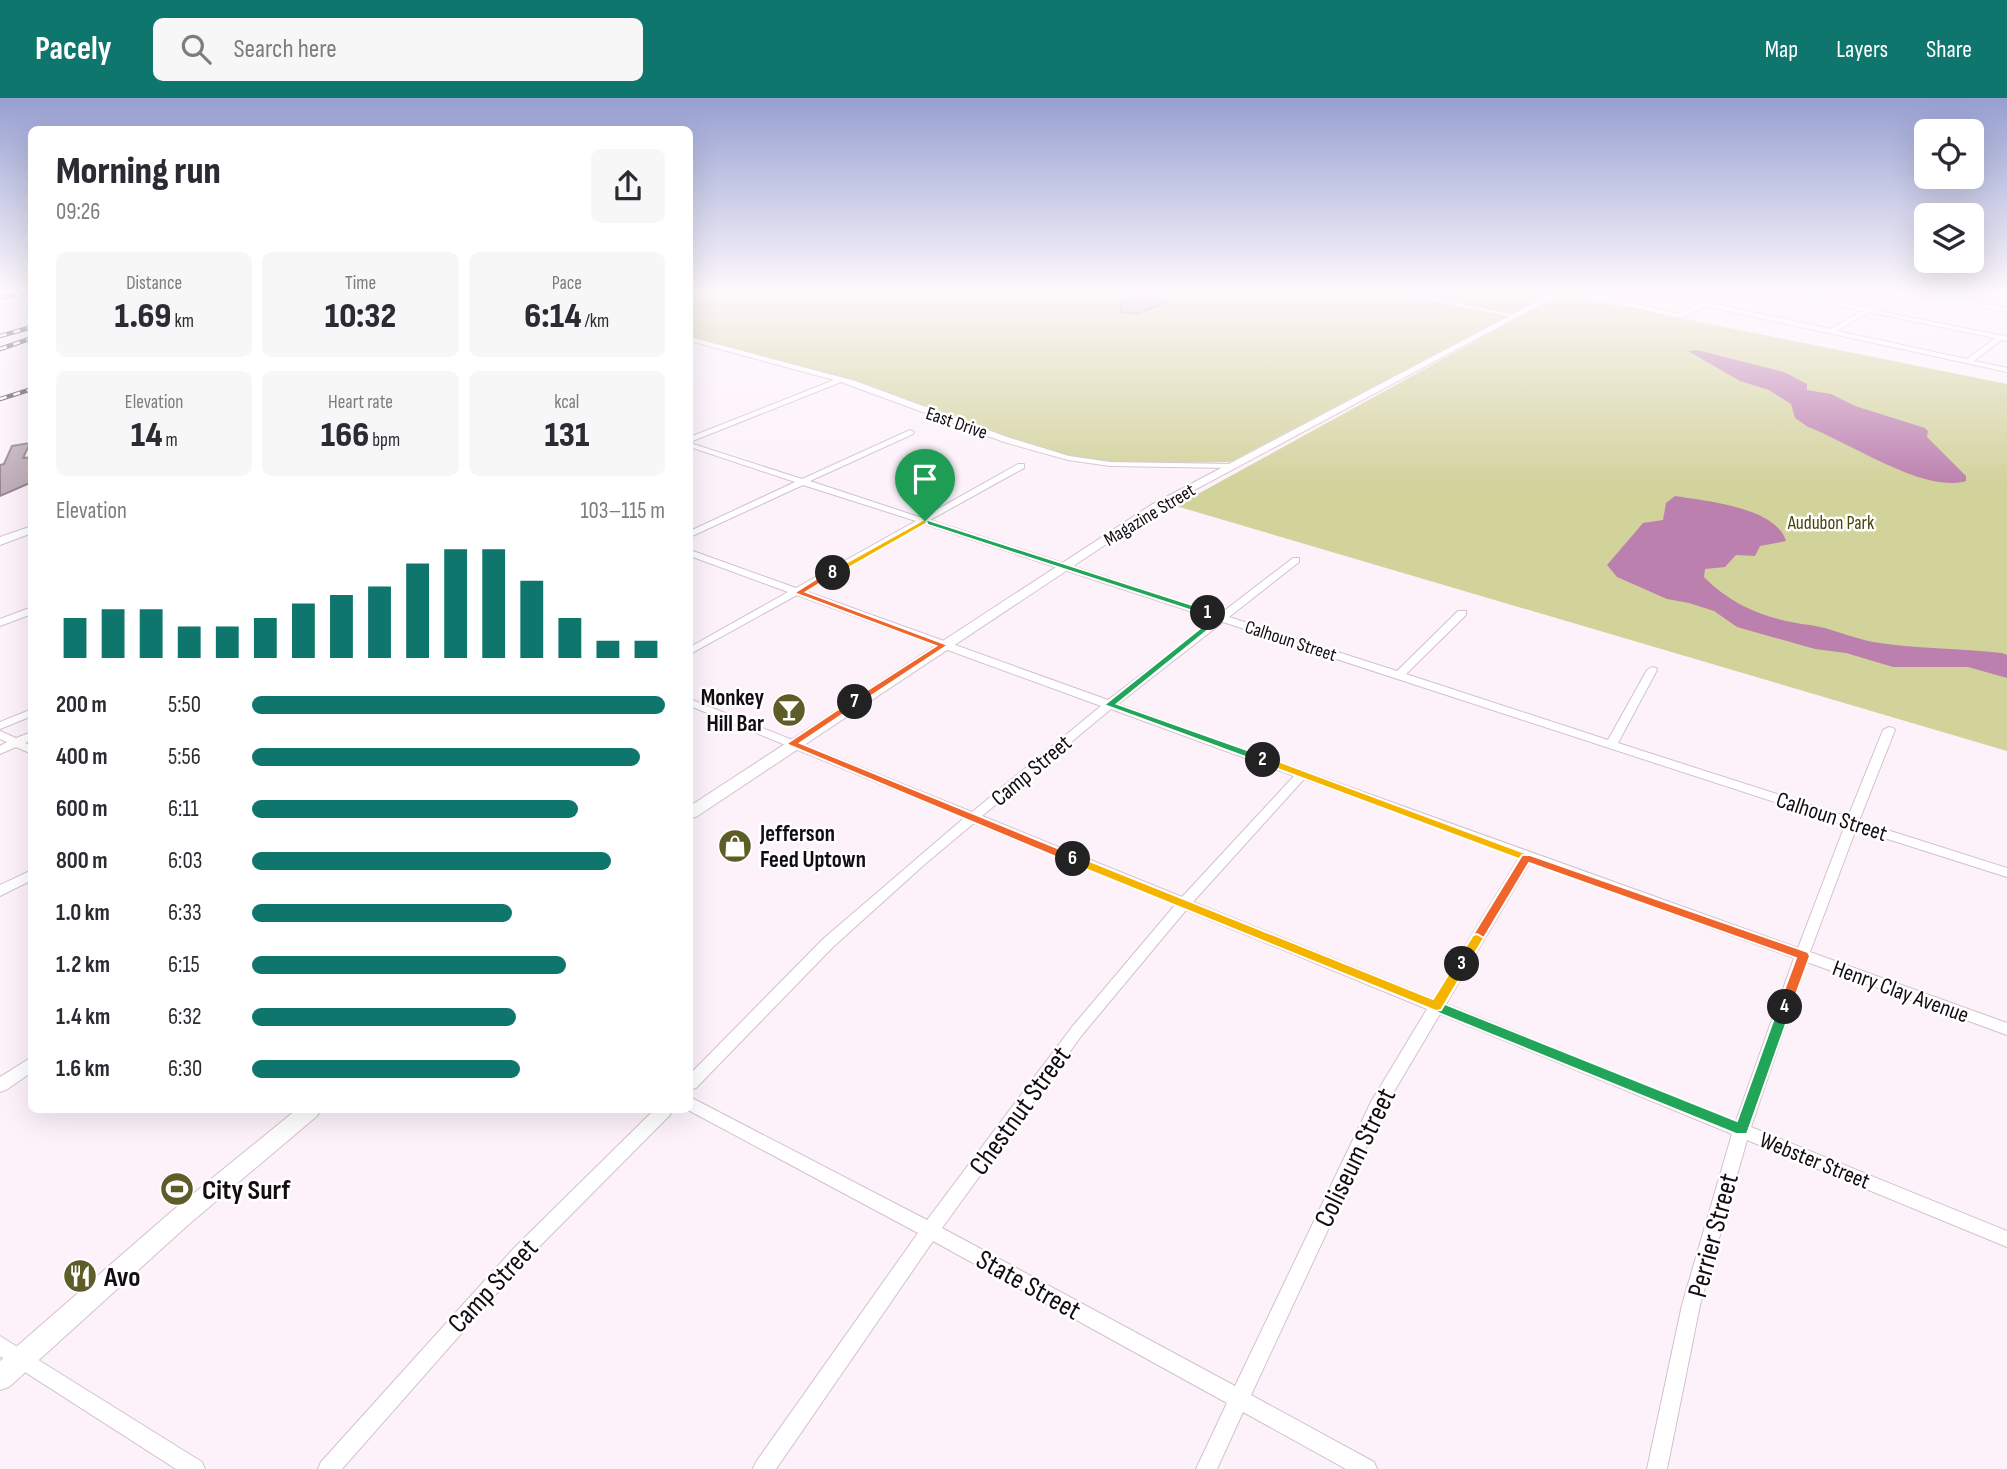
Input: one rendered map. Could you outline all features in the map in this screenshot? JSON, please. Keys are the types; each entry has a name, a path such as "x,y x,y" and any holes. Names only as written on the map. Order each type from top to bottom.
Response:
{"street":[{"name":"East Drive","path":"756,357 841,380 1007,440 1068,458 1110,464 1231,466"},
{"name":"Magazine Street","path":"693,811 1154,507 1437,357"},
{"path":"1951,357 2007,370"},
{"path":"1969,361 1975,357"},
{"path":"693,441 841,380"},
{"path":"693,533 910,432"},
{"name":"Calhoun Street","path":"693,443 803,482 2007,873"},
{"path":"693,649 799,593 1021,466"},
{"path":"0,541 28,530"},
{"name":"Henry Clay Avenue","path":"693,554 2007,1029"},
{"name":"Camp Street","path":"693,1081 828,943 971,819 1219,617 1296,560"},
{"path":"0,623 28,612"},
{"path":"1399,675 1462,613"},
{"path":"1611,745 1652,670"},
{"name":"Webster Street","path":"693,703 2007,1240"},
{"path":"0,726 28,714"},
{"name":"Perrier Street","path":"1657,1469 1704,1254 1742,1130 1851,822 1889,730"},
{"path":"0,734 28,749"},
{"path":"0,750 28,737"},
{"name":"Chestnut Street","path":"763,1469 930,1230 1077,1031 1184,903 1302,774"},
{"name":"Coliseum Street","path":"1206,1469 1379,1102 1526,857"},
{"path":"0,891 28,876"},
{"path":"0,1086 28,1066"},
{"name":"State Street","path":"693,1105 930,1230 1367,1469"},
{"path":"0,1378 180,1218 306,1113"},
{"name":"Camp Street","path":"328,1469 520,1254 661,1113"},
{"path":"0,1345 194,1469"}],"green space":[{"path":"758,357 1429,357 1230,462 1110,464 1041,450 841,380"},
{"name":"Audubon Park","path":"1447,357 1873,357 2007,384 2007,751 1176,506"}],"shaded area":[{"path":"1698,357 1725,357 1784,372 1807,384 1807,390 1831,394 1855,406 1925,428 1928,431 1927,437 1966,476 1966,481 1949,483 1908,474 1808,427 1795,418 1791,404 1769,390 1740,381"},
{"path":"1675,496 1721,503 1754,513 1769,520 1780,530 1786,541 1760,546 1755,556 1736,555 1725,567 1705,569 1704,577 1740,604 1781,620 1818,626 1873,642 2002,653 2007,655 2007,678 1968,667 1893,667 1846,653 1815,649 1737,627 1714,611 1667,599 1617,577 1607,565 1643,523 1663,520 1666,503"}],"building":[{"path":"28,443 23,458 28,457 28,484 0,496 0,465 4,464 12,446"}],"railway":[{"path":"0,399 28,390"}],"place":[{"name":"Monkey Hill Bar","path":"789,710"},
{"name":"Jefferson Feed Uptown","path":"735,846"},
{"name":"City Surf","path":"177,1189"},
{"name":"Avo","path":"80,1276"}],"route":[{"path":"925,521 799,593 943,645 791,744 1436,1006 1481,932 1526,857 1803,956 1742,1130 1436,1006 1526,857 1109,705 1219,617 925,521"}]}
